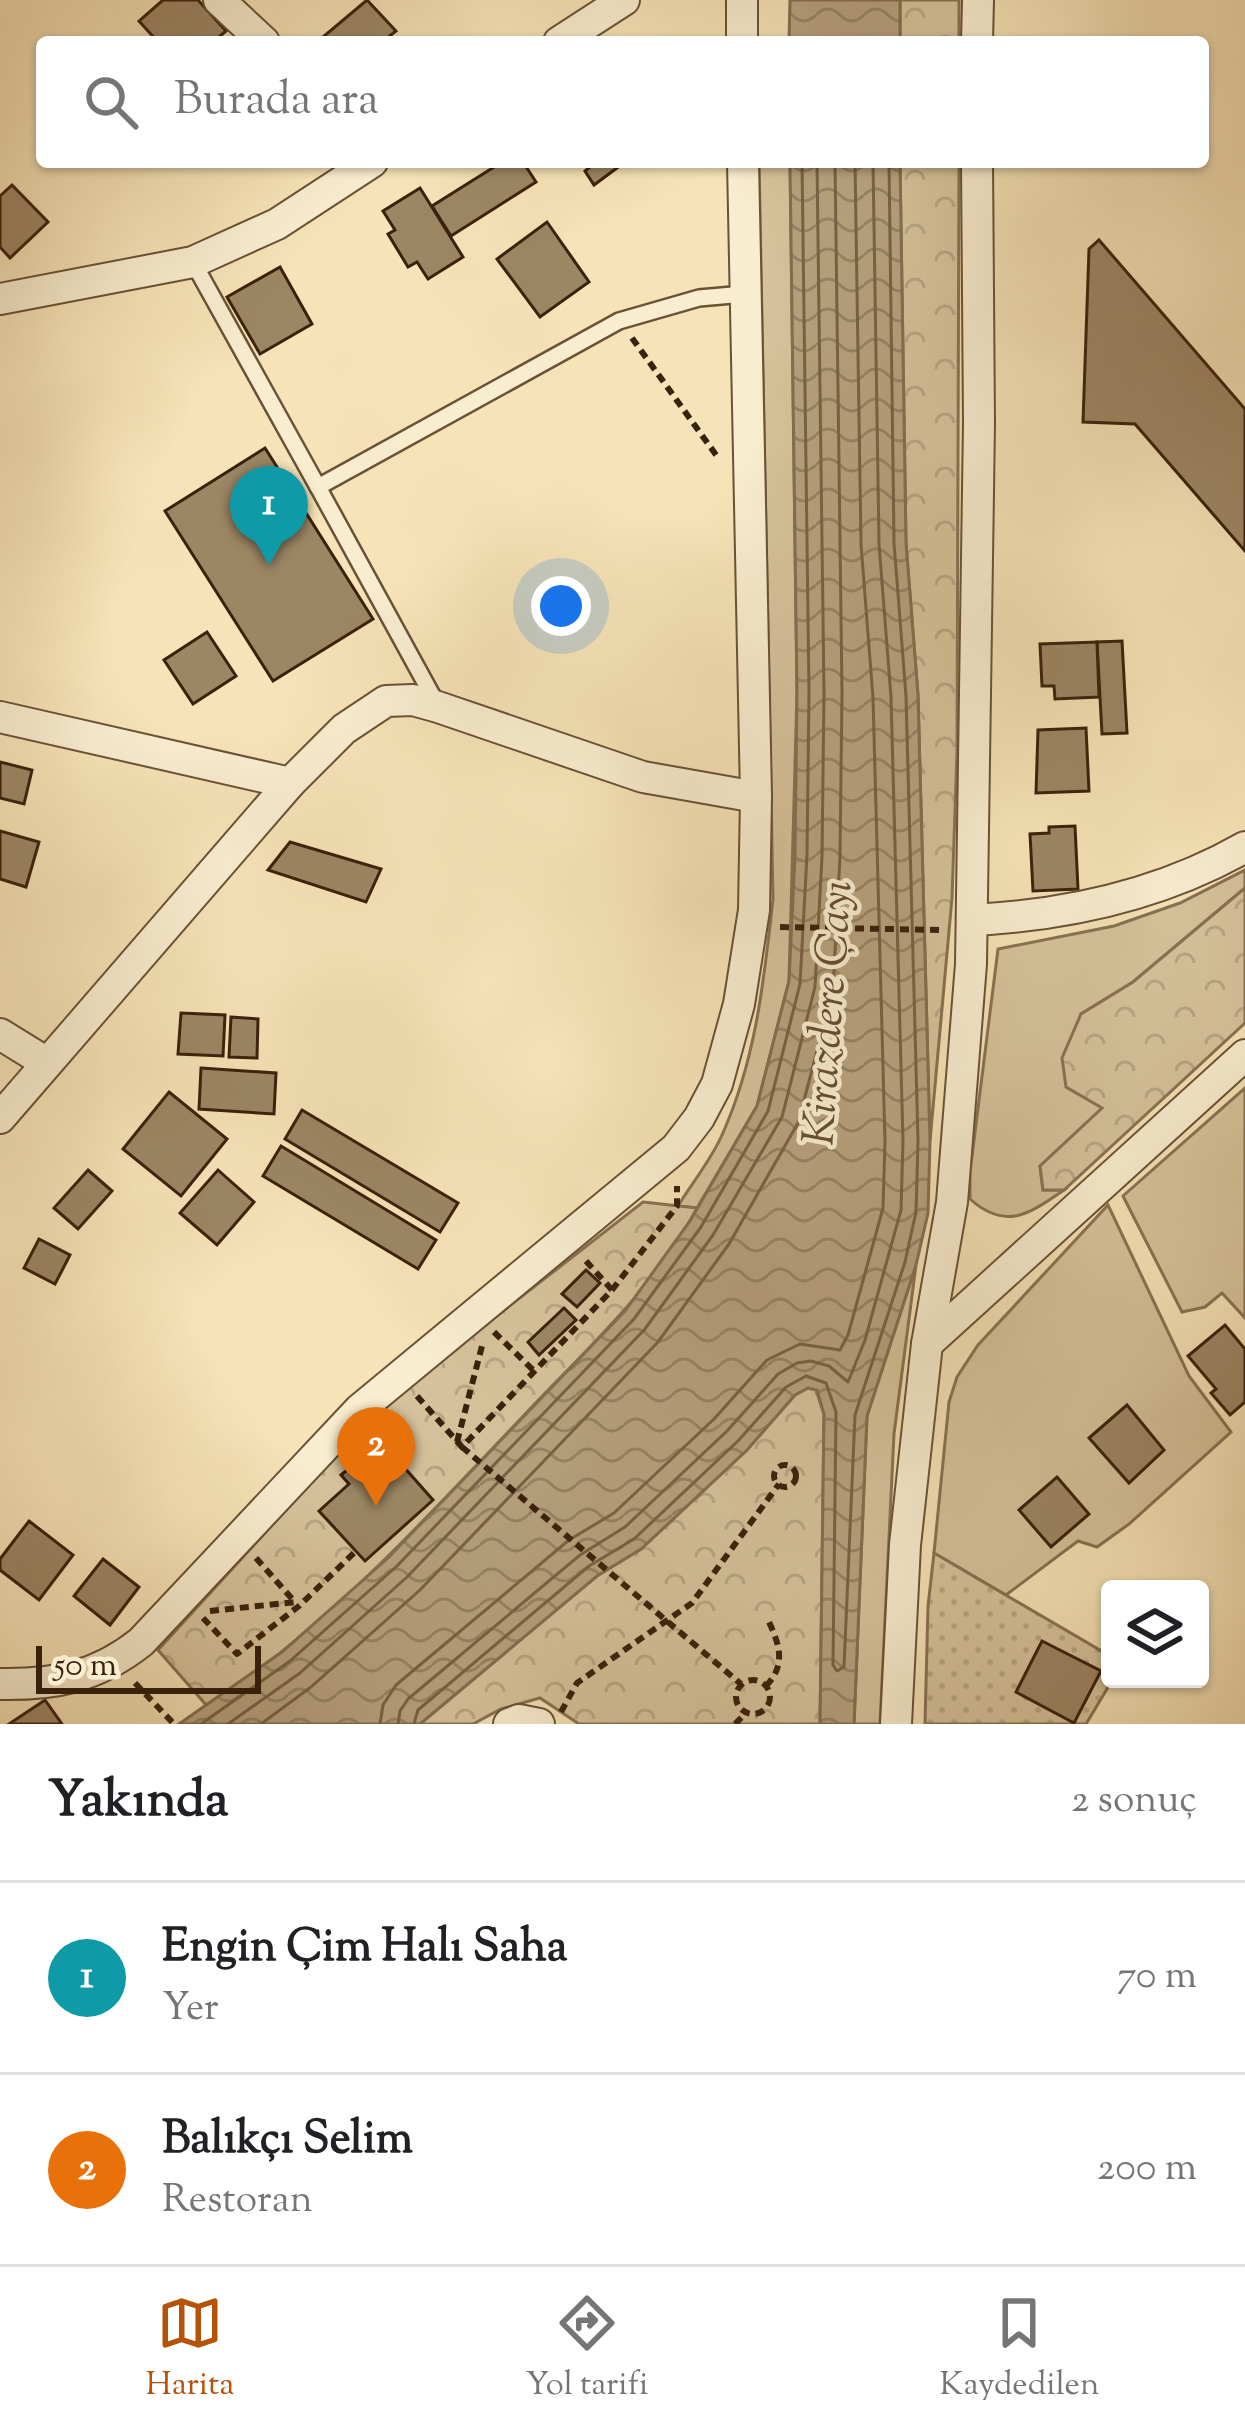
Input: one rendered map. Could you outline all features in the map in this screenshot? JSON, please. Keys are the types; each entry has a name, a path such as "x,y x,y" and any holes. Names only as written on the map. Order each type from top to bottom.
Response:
{"street":[{"path":"219,0 258,36"},
{"path":"568,36 624,0"},
{"path":"742,0 742,36"},
{"path":"977,36 978,0"},
{"path":"0,299 194,262 277,224 363,168"},
{"path":"0,1684 59,1682 99,1670 140,1642 318,1450 398,1375 676,1148 717,1084 740,1004 753,926 756,797 743,168"},
{"path":"896,1724 905,1545 927,1344 952,1202 973,925 979,424 976,168"},
{"path":"0,1118 290,783 344,729 373,708 399,699 438,707 643,776 756,797"},
{"path":"0,717 290,783"},
{"path":"973,925 1124,898 1183,878 1245,847"},
{"path":"0,1034 47,1063"},
{"path":"927,1344 1245,1055"},
{"path":"509,1724 519,1720 539,1724"}],"lane":[{"path":"194,262 438,707"},
{"path":"318,487 619,321 699,298 744,293"}],"path":[{"path":"619,321 750,502"},
{"path":"753,926 973,925"},
{"path":"459,1444 612,1290 677,1206 676,1148"},
{"path":"578,1252 612,1290"},
{"path":"459,1444 487,1325 534,1371"},
{"path":"398,1375 459,1444 741,1684"},
{"path":"555,1724 577,1683 702,1592 779,1484"},
{"path":"237,1537 297,1604"},
{"path":"297,1604 198,1612 237,1654 297,1604 356,1551"},
{"path":"766,1686 774,1678 781,1654 769,1622"},
{"path":"114,1662 174,1724"},
{"path":"735,1724 746,1713 766,1707 770,1696 757,1680 741,1684"},
{"path":"741,1684 736,1700 746,1713"}],"green space":[{"path":"900,0 959,0 959,36 900,36"},
{"path":"759,168 790,168 797,693 789,981 757,1106 697,1208 678,1206 718,1144 743,1078 762,989 773,899"},
{"path":"900,168 959,168 957,752 952,898 930,1141 918,695 906,543"},
{"path":"1245,870 1245,888 1133,982 1081,1014 1103,1108 1040,1166 1043,1190 1064,1190 1017,1216 995,1214 970,1199 998,949 1114,926 1180,903"},
{"path":"1245,888 1245,1023 1064,1190 1043,1190 1040,1166 1102,1108 1066,1087 1062,1058 1081,1014 1133,982"},
{"path":"1245,1088 1245,1318 1222,1293 1205,1307 1182,1312 1123,1196"},
{"path":"643,1202 697,1208 662,1264 620,1315 376,1568 295,1641 207,1706 158,1650 361,1428 412,1382"},
{"path":"1108,1205 1189,1376 1231,1432 1129,1524 1097,1547 1078,1541 1006,1595 934,1553 949,1402 957,1377 978,1345"},
{"path":"916,1265 894,1434 880,1724 854,1724 867,1416"},
{"path":"808,1388 816,1390 824,1414 820,1724 579,1724 540,1698 501,1709 473,1724 420,1724 597,1576 641,1549 747,1450 795,1395"},
{"path":"934,1553 1101,1651 1101,1688 1108,1688 1086,1724 925,1724"}],"water":[{"path":"790,0 900,0 900,36 789,36"},
{"name":"Kirazdere Çayı","path":"790,168 900,168 906,543 918,695 928,1213 867,1416 854,1724 820,1724 824,1414 817,1390 808,1388 795,1395 747,1450 641,1549 597,1576 420,1724 179,1724 282,1652 388,1558 625,1311 690,1221 757,1106 789,981 797,693"}],"building":[{"path":"163,0 198,0 226,31 220,36 153,36 139,21"},
{"path":"367,0 396,31 390,36 324,36"},
{"path":"492,168 527,168 536,182 451,236 432,206"},
{"path":"589,168 617,168 594,185 585,171"},
{"path":"12,185 48,222 10,258 0,247 0,196"},
{"path":"420,188 463,257 428,279 417,262 408,267 388,234 395,230 383,211"},
{"path":"547,222 589,282 540,317 497,259"},
{"path":"1099,240 1245,409 1245,551 1135,424 1083,422 1089,249"},
{"path":"280,267 312,324 260,354 227,297"},
{"path":"265,448 373,619 273,681 165,511"},
{"path":"207,632 236,676 193,704 164,660"},
{"path":"1122,641 1127,733 1102,734 1097,642"},
{"path":"1097,642 1099,697 1055,699 1054,686 1042,686 1040,644"},
{"path":"1086,728 1089,791 1036,793 1038,730"},
{"path":"0,762 32,770 24,804 0,798"},
{"path":"1075,826 1078,889 1033,891 1030,834"},
{"path":"0,831 39,842 26,887 0,879"},
{"path":"290,842 381,869 366,902 268,870"},
{"path":"181,1013 225,1015 223,1056 178,1054"},
{"path":"231,1017 258,1019 257,1058 229,1057"},
{"path":"201,1068 276,1073 274,1114 199,1109"},
{"path":"169,1092 227,1139 181,1196 123,1149"},
{"path":"302,1110 458,1203 440,1232 285,1139"},
{"path":"281,1146 436,1240 418,1269 263,1176"},
{"path":"88,1170 112,1191 78,1229 54,1208"},
{"path":"218,1170 254,1202 217,1245 180,1213"},
{"path":"39,1239 70,1255 55,1284 24,1268"},
{"path":"586,1270 600,1283 577,1307 562,1294"},
{"path":"564,1308 576,1320 539,1355 528,1342"},
{"path":"1225,1325 1245,1349 1245,1402 1230,1415 1211,1393 1216,1389 1188,1356"},
{"path":"1127,1405 1164,1450 1129,1483 1089,1438"},
{"path":"387,1448 433,1500 365,1561 319,1511 349,1484 341,1475 352,1466 359,1473"},
{"path":"1057,1477 1089,1514 1051,1547 1019,1510"},
{"path":"29,1521 73,1555 39,1600 0,1570 0,1559"},
{"path":"103,1559 139,1587 110,1625 74,1596"},
{"path":"1042,1641 1101,1671 1074,1723 1016,1692"},
{"path":"45,1700 62,1724 9,1724"}],"place":[{"name":"Engin Çim Halı Saha","path":"269,565"},
{"name":"Balıkçı Selim","path":"376,1506"}]}
